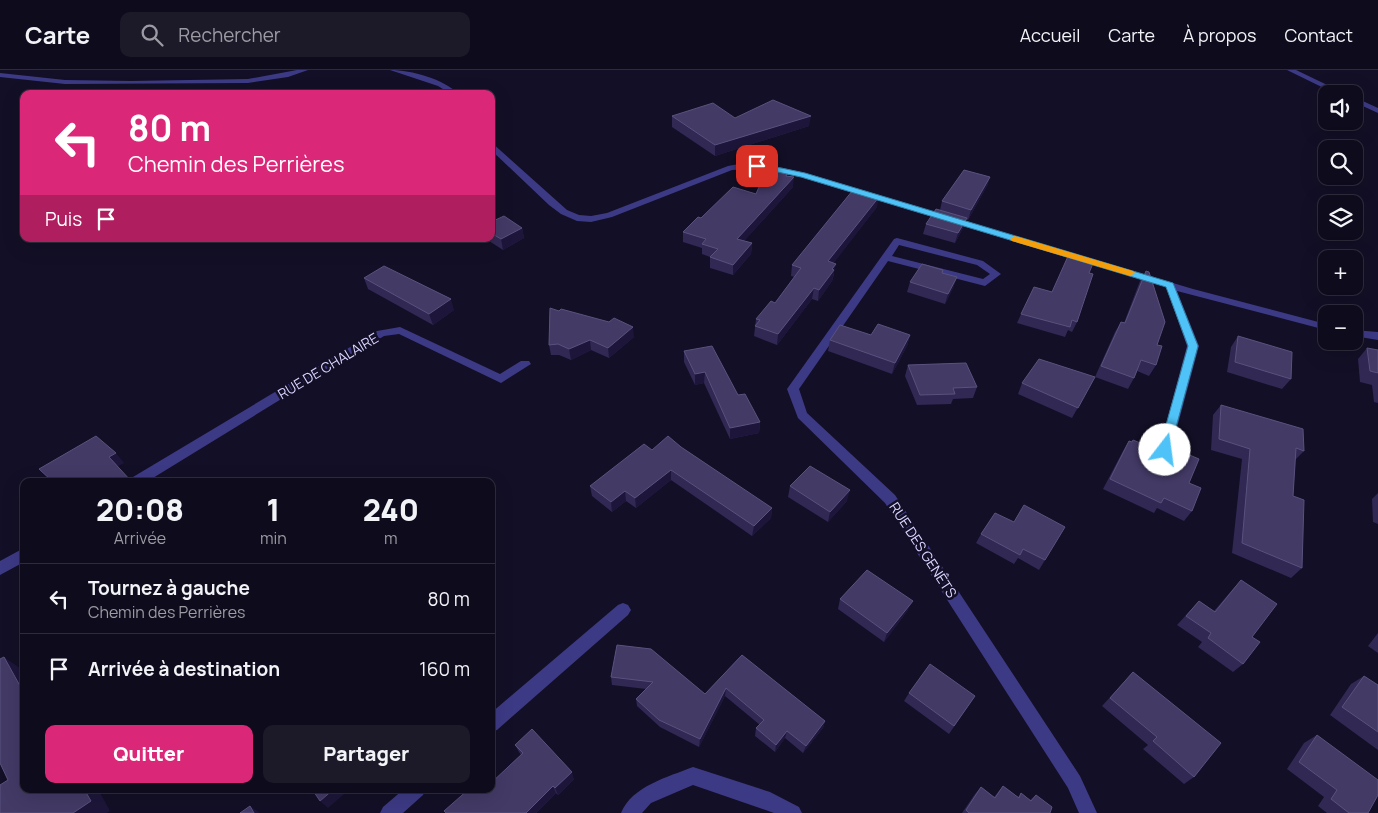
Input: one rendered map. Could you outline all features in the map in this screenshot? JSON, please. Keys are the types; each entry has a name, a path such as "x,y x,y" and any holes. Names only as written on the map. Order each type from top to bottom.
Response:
{"street":[{"path":"0,75 65,82 131,83 248,81 288,75 305,70"},
{"path":"392,70 441,84 450,90"},
{"path":"1290,70 1323,85"},
{"path":"1363,104 1378,111"},
{"path":"495,148 558,209 578,218 592,219 622,211 708,175 732,168 757,166 802,175 1170,285 1318,325"},
{"name":"RUE DES GENÊTS","path":"886,257 985,282 996,274 980,263 897,241 793,389 802,415 890,499 1074,782 1088,813"},
{"path":"1165,450 1193,346 1170,285"},
{"name":"RUE DE CHALAIRE","path":"143,478 380,333 400,330 501,379 524,364"},
{"path":"1363,334 1378,336"},
{"path":"0,569 20,556"},
{"path":"495,721 624,610"},
{"path":"630,813 645,797 693,776 770,801 792,813"},
{"path":"389,813 412,793"}],"building":[{"path":"773,100 811,116 715,145 672,116 713,103 735,118"},
{"path":"767,168 788,171 786,176 794,177 737,239 752,243 733,265 710,257 718,249 702,244 706,239 683,232 698,217 701,218 733,187 756,194"},
{"path":"964,170 990,177 971,210 942,201"},
{"path":"853,190 879,197 828,261 836,264 832,269 834,270 819,290 814,288 778,334 755,326 760,320 756,319 771,301 775,303 801,268 792,265"},
{"path":"936,209 967,218 958,233 926,224"},
{"path":"504,216 522,228 501,239 495,235 495,220"},
{"path":"1069,254 1094,261 1089,273 1093,274 1077,322 1072,320 1070,327 1021,314 1034,287 1052,292"},
{"path":"922,264 943,270 942,273 957,277 948,294 910,282"},
{"path":"384,266 451,299 429,314 364,278"},
{"path":"1146,271 1149,272 1165,322 1157,345 1162,346 1156,365 1141,360 1134,378 1101,366 1121,322 1125,323"},
{"path":"550,308 559,311 561,309 609,322 614,318 633,327 608,348 590,340 569,349 558,344 549,345"},
{"path":"878,324 910,335 895,363 830,340 840,325 871,335"},
{"path":"1238,336 1292,352 1291,379 1235,362"},
{"path":"712,346 738,395 745,394 760,422 730,428 705,372 695,374 684,351"},
{"path":"1367,348 1378,350 1378,373 1370,371"},
{"path":"1039,359 1095,377 1078,408 1022,383"},
{"path":"966,363 977,387 953,388 955,394 920,395 908,365"},
{"path":"1221,405 1303,429 1304,451 1296,448 1293,496 1304,500 1302,568 1242,543 1250,449 1219,439"},
{"path":"96,436 116,453 109,457 128,478 49,478 39,469"},
{"path":"668,436 681,447 772,508 754,526 671,470 635,498 625,491 611,502 590,486 644,444 652,450"},
{"path":"1133,440 1170,455 1173,448 1199,459 1189,483 1201,488 1192,511 1164,498 1161,503 1110,479 1129,441 1132,442"},
{"path":"810,466 850,490 830,512 790,486"},
{"path":"1024,505 1065,527 1045,560 1023,549 1020,555 981,534 995,513 1014,522"},
{"path":"867,570 913,601 887,633 840,599"},
{"path":"1241,580 1277,604 1252,637 1260,642 1243,664 1208,638 1211,633 1186,616 1199,601 1215,612"},
{"path":"617,645 651,649 705,694 742,655 825,721 806,746 787,731 776,745 756,728 764,720 726,688 700,739 659,720 636,699 653,682 611,677"},
{"path":"4,657 20,686 20,793 86,793 91,801 73,813 0,813 0,785 8,780 0,763 0,659"},
{"path":"930,664 975,696 954,726 909,693"},
{"path":"1133,672 1221,743 1194,777 1153,741 1157,737 1110,698"},
{"path":"1364,676 1378,685 1378,732 1342,707"},
{"path":"532,729 572,772 555,788 553,786 526,813 446,813 444,811 464,793 495,793 495,779 523,753 515,745"},
{"path":"1317,735 1378,780 1378,795 1368,813 1349,813 1331,799 1337,790 1299,762"},
{"path":"1003,786 1019,798 1021,793 1031,801 1036,795 1052,807 1050,813 969,813 966,810 981,787 995,798"},
{"path":"315,793 329,793 320,801"},
{"path":"250,806 254,813 240,813"}],"slow traffic":[{"path":"1015,239 1130,273"}],"route":[{"path":"757,166 802,175 1170,285 1193,346 1165,450"}]}
